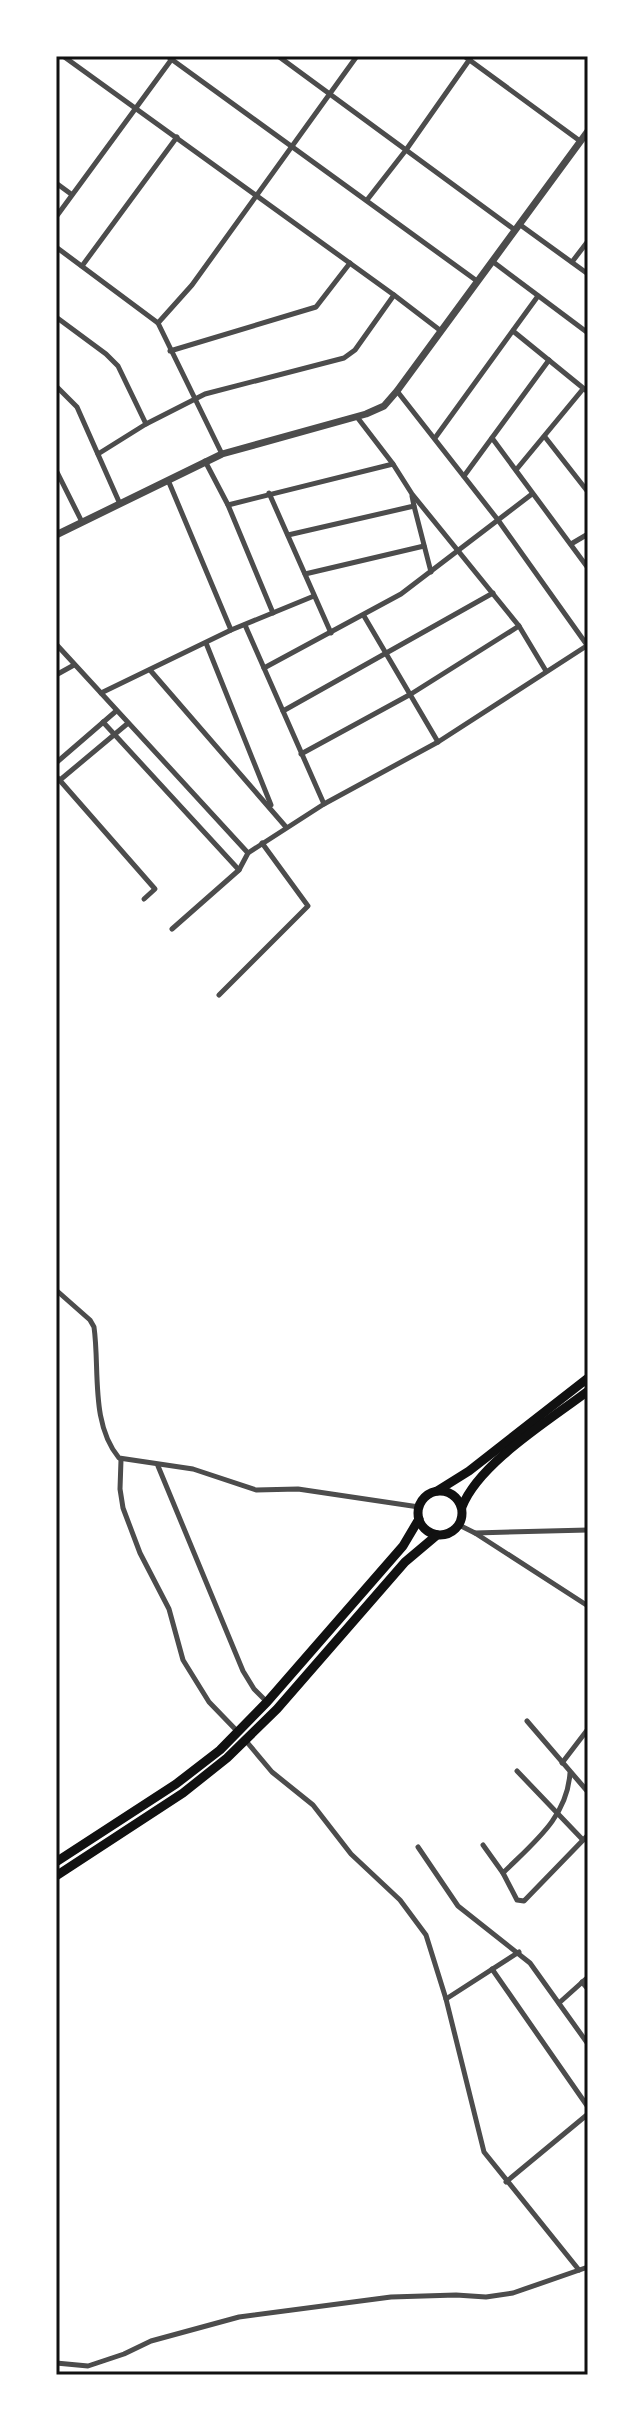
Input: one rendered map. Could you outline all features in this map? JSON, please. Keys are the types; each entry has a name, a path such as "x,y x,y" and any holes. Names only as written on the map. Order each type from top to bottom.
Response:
{"highway":[{"path":"56,1862 176,1784 238,1733 403,1546 419,1519 419,1507 426,1496 469,1471 588,1378"},
{"path":"56,1876 183,1793 246,1741 405,1562 437,1535 449,1533 459,1525 469,1491 486,1471 588,1391"},
{"path":"437,1491 455,1496 462,1507"},
{"path":"419,1519 426,1530 437,1535"}],"street":[{"path":"63,56 441,331"},
{"path":"278,56 406,150 588,274"},
{"path":"158,323 192,285 357,56"},
{"path":"56,217 171,57 477,281"},
{"path":"367,200 406,150 469,57 580,141"},
{"path":"56,535 222,454 357,417 384,406 588,131"},
{"path":"82,266 177,137"},
{"path":"56,183 71,194"},
{"path":"572,262 588,241"},
{"path":"56,247 158,323 222,454"},
{"path":"492,261 588,333"},
{"path":"170,351 316,307 350,263"},
{"path":"98,454 146,424 195,399 344,358 355,350 394,295"},
{"path":"435,438 538,296"},
{"path":"56,317 118,366 146,424"},
{"path":"513,331 586,390 516,470"},
{"path":"464,476 549,360"},
{"path":"56,386 77,407 120,504"},
{"path":"172,929 239,870 248,853 262,843 324,804 438,742 588,645 498,520 397,391"},
{"path":"357,417 412,494 519,626 546,671"},
{"path":"545,437 588,492"},
{"path":"492,438 588,568"},
{"path":"205,461 228,505 273,613"},
{"path":"228,505 393,464"},
{"path":"56,470 82,522"},
{"path":"168,480 231,630"},
{"path":"269,493 331,633"},
{"path":"412,494 431,572"},
{"path":"264,668 401,594 532,494"},
{"path":"288,535 414,506"},
{"path":"571,544 588,534"},
{"path":"305,574 424,546"},
{"path":"283,711 493,593"},
{"path":"101,693 231,630 314,596"},
{"path":"364,616 438,742"},
{"path":"245,625 324,804"},
{"path":"301,754 411,694 519,626"},
{"path":"206,643 273,810"},
{"path":"56,644 115,712 248,853"},
{"path":"56,675 74,665"},
{"path":"150,670 286,827"},
{"path":"56,763 115,712"},
{"path":"103,722 239,870"},
{"path":"127,724 58,778 155,889 144,899"},
{"path":"219,995 308,906 262,843"},
{"path":"56,1290 94,1327 97,1387 105,1432 121,1460 193,1469 256,1490 298,1489 419,1507"},
{"path":"121,1460 123,1508 140,1553 169,1609 183,1660 209,1702 238,1733"},
{"path":"158,1465 243,1671 267,1702"},
{"path":"459,1525 588,1606"},
{"path":"475,1533 588,1530"},
{"path":"527,1721 588,1792"},
{"path":"562,1763 588,1729"},
{"path":"246,1741 272,1772 313,1805 351,1854 400,1900 417,1921 433,1952 484,2152 579,2270"},
{"path":"483,1845 517,1900 524,1901 586,1838 517,1771"},
{"path":"503,1873 559,1815 568,1793 570,1773"},
{"path":"418,1847 458,1906 530,1963 588,2044"},
{"path":"446,1999 519,1952"},
{"path":"492,1969 588,2107"},
{"path":"559,2003 588,1977"},
{"path":"582,1982 588,1989"},
{"path":"506,2182 588,2114"},
{"path":"56,2363 88,2366 151,2341 239,2317 391,2297 486,2297 513,2293 588,2267"}]}
